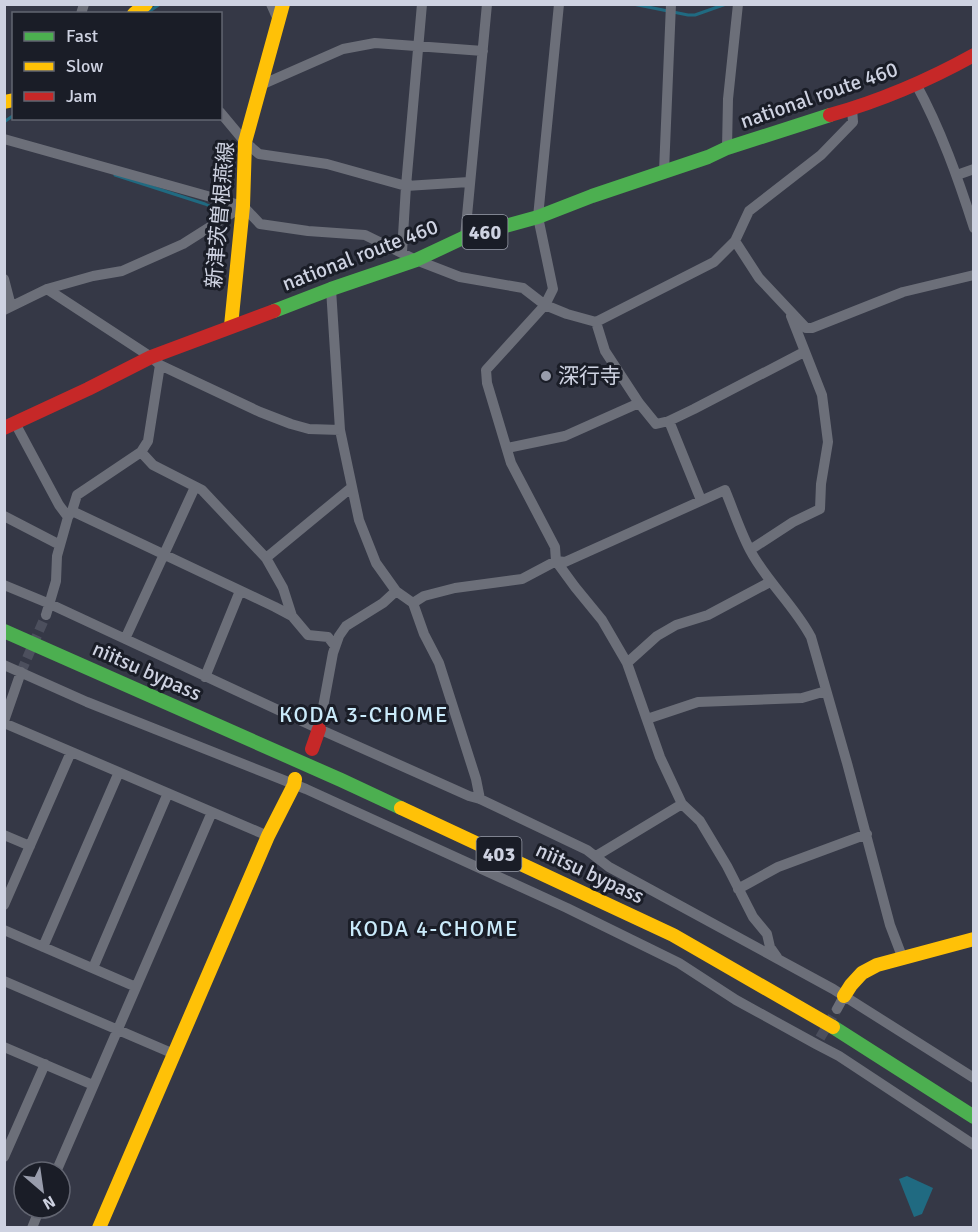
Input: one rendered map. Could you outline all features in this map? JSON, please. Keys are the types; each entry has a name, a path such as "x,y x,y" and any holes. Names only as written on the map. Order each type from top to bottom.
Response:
{"main road":[{"name":"新津茨曽根燕線","path":"231,326 243,206 245,142 283,4"},
{"name":"national route 460","path":"10,426 231,326 416,260 465,237 538,217 708,157 727,148 852,109 916,84 974,55"},
{"name":"niitsu bypass","path":"4,631 341,780 673,935 830,1025 974,1117"},
{"path":"312,749 319,729"},
{"path":"99,1227 268,836 294,782"},
{"path":"844,996 851,984 862,973 877,965 974,939"}],"street":[{"path":"271,4 279,22"},
{"path":"402,252 422,4"},
{"path":"465,237 487,4"},
{"path":"559,4 538,217 553,289 545,305 486,370 487,383 511,463 555,547 556,561 602,620 627,663 660,757 682,804 700,821 727,866 753,917 767,934 770,946 777,958"},
{"path":"664,171 671,4"},
{"path":"727,148 728,99 738,4"},
{"path":"261,85 343,49 375,44 419,45 483,51"},
{"path":"916,84 933,114 957,175 974,228"},
{"path":"4,139 243,206 260,224 308,231 365,235 416,260 460,277 523,288 545,305 596,322 714,262 735,241 749,211 821,155 853,122 852,109"},
{"path":"222,114 245,142 259,154 327,164 406,186 469,182"},
{"path":"957,175 974,169"},
{"path":"4,279 8,308 47,289 93,276 122,271 183,244 243,206"},
{"path":"735,241 759,278 806,328 812,328 903,292 974,275"},
{"path":"47,289 156,361 260,412 309,429 340,430"},
{"path":"332,289 340,430 359,520 376,563 396,591 413,603 424,634 439,663 476,779 480,799"},
{"path":"750,550 793,522 820,510 821,484 828,442 822,395 790,313"},
{"path":"596,322 605,351 639,403 656,424 669,421 804,352"},
{"path":"46,615 56,581 57,556 77,495 141,452 148,441 156,361"},
{"path":"507,448 565,436 639,403"},
{"path":"669,421 702,500"},
{"path":"10,426 60,505 70,514 292,616"},
{"path":"141,452 153,465 202,490 266,558 283,588 292,616 308,635 328,637 335,646"},
{"path":"125,639 195,487"},
{"path":"266,558 352,487"},
{"path":"413,603 424,596 455,588 522,579 556,561 565,562 725,490 750,550 770,582 801,620 811,637 867,834 890,925 903,959"},
{"path":"4,516 60,545"},
{"path":"627,663 657,636 676,626 708,615 770,582"},
{"path":"4,585 50,604 319,729 480,799 588,850 609,867 844,996 974,1078"},
{"path":"206,677 240,591"},
{"path":"319,729 335,646 339,636 346,626 383,603 396,591"},
{"path":"4,665 87,702 294,782 567,908 669,958 736,1000 818,1041 974,1145"},
{"path":"21,672 4,722 268,836"},
{"path":"647,719 698,702 802,698 826,692"},
{"path":"4,905 71,752"},
{"path":"43,947 119,772"},
{"path":"93,968 168,793"},
{"path":"596,856 682,804"},
{"path":"61,1160 212,812"},
{"path":"738,889 778,867 867,834"},
{"path":"4,835 30,846"},
{"path":"4,930 136,987"},
{"path":"4,981 174,1054"},
{"path":"837,1009 844,996"},
{"path":"4,1047 93,1085"},
{"path":"4,1157 45,1064"}],"water":[{"path":"907,1176 933,1188 922,1214 914,1217 899,1179"}],"waterway":[{"path":"148,12 160,4"},
{"path":"633,4 688,15 695,15 726,4"},
{"path":"4,122 12,116"},
{"path":"115,175 205,204 225,213"}],"tunnel":[{"path":"21,672 46,615"},
{"path":"820,1038 837,1009"}],"traffic: fast":[{"path":"274,311 416,260 465,237 538,217 592,196 708,157 727,148 830,115"},
{"path":"4,631 401,808"},
{"path":"833,1027 974,1117"}],"traffic: slow":[{"path":"136,12 146,4"},
{"path":"231,326 243,206 245,142 283,4"},
{"path":"4,102 12,100"},
{"path":"99,1228 268,836 295,779"},
{"path":"401,808 673,935 833,1027"},
{"path":"844,996 862,973 877,965 974,939"}],"traffic: jam":[{"path":"830,115 904,89 974,55"},
{"path":"4,428 151,357 274,311"},
{"path":"312,749 319,729"}],"place":[{"name":"深行寺","path":"546,376"}],"district":[{"name":"KODA 3-CHOME","path":"364,714"},
{"name":"KODA 4-CHOME","path":"434,928"}]}
